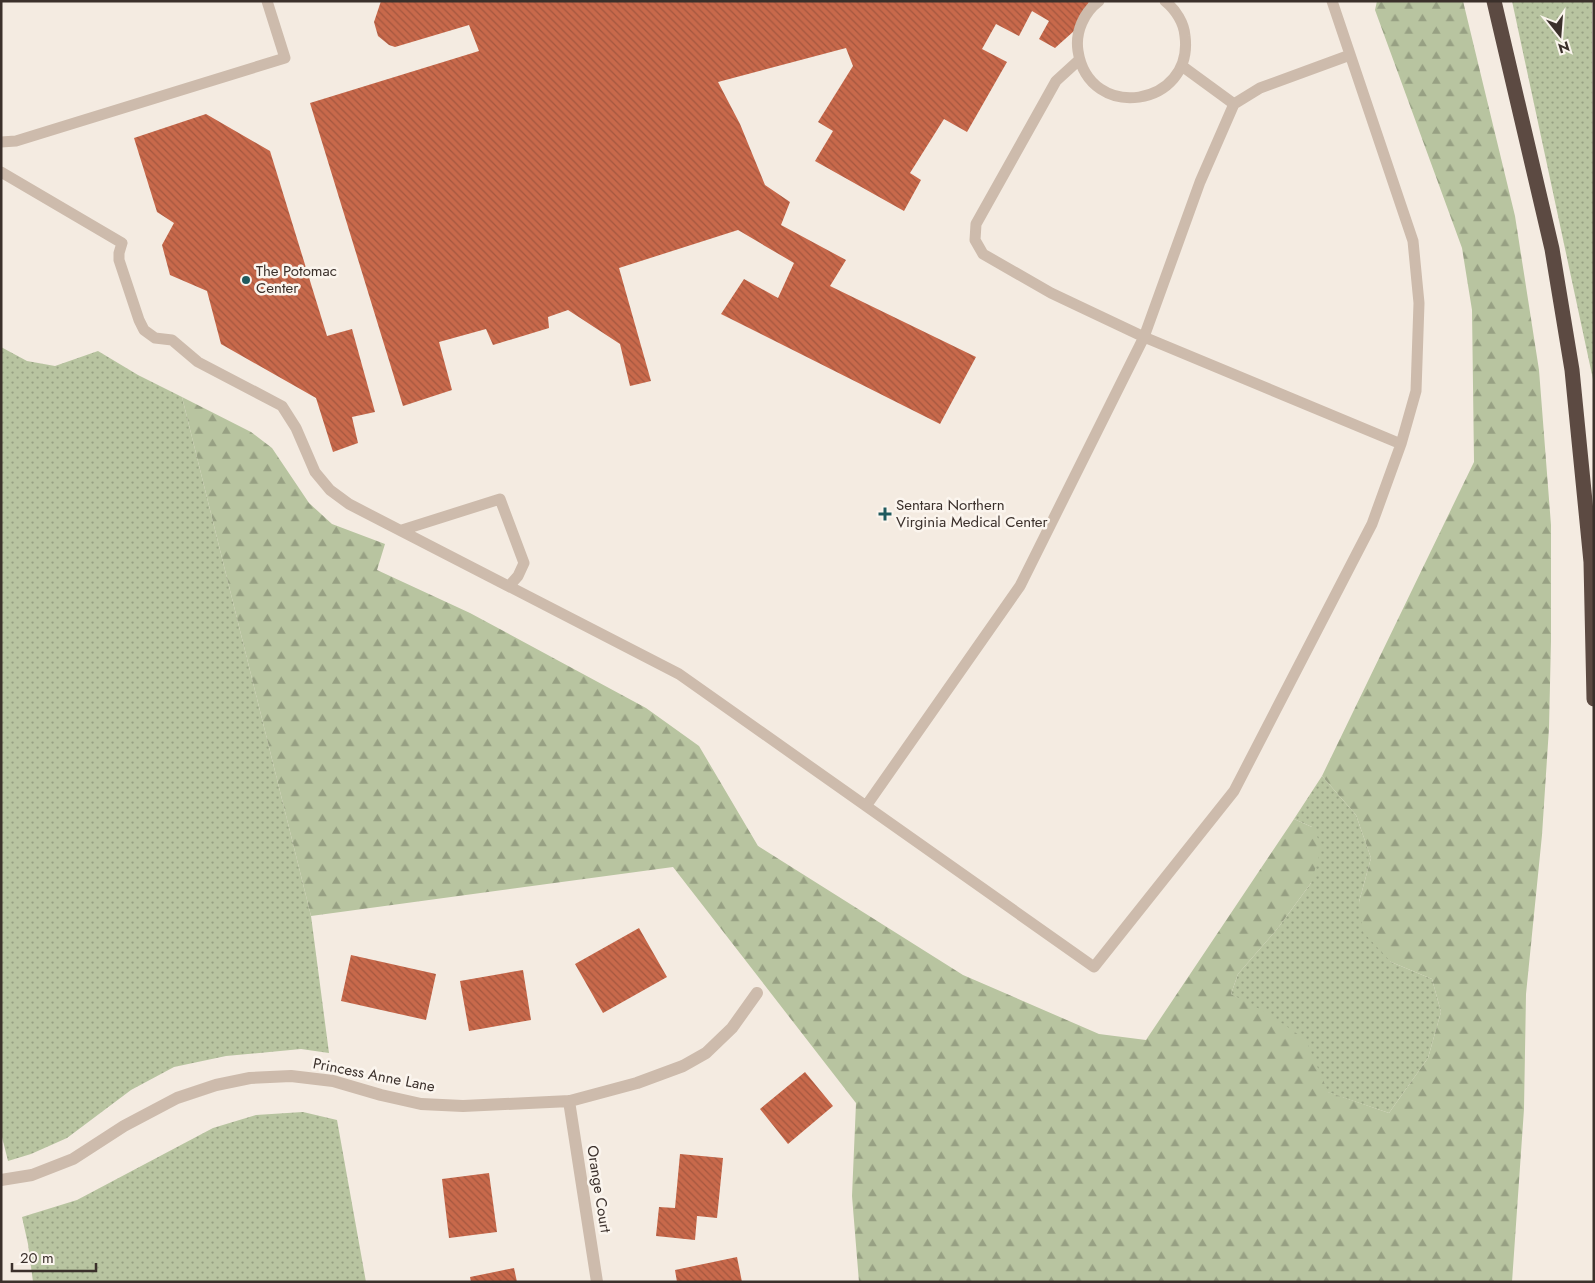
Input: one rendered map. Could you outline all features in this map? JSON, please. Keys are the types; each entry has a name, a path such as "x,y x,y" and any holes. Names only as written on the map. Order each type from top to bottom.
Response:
{"highway":[{"path":"1494,1 1552,249 1572,370 1590,562 1594,699"}],"street":[{"name":"Princess Anne Lane","path":"1,1180 32,1175 73,1159 124,1126 177,1098 216,1085 250,1078 291,1076 333,1081 421,1104 463,1106 569,1101 637,1083 683,1066 706,1053 732,1028 757,993"},
{"name":"Orange Court","path":"569,1101 598,1282"}],"lane":[{"path":"1,142 16,141 285,58 268,1"},
{"path":"1099,1 1084,18 1079,30 1077,46 1079,60 1087,76 1095,85 1108,94 1133,99 1151,95 1162,90 1174,79 1182,66 1186,44 1184,29 1179,17 1164,1"},
{"path":"1,172 122,243 119,260 144,330 155,338 172,340 198,362 282,406 296,428 315,472 330,490 349,504 679,674 1094,967 1234,791 1372,524 1401,444 1416,391 1419,303 1413,241 1332,1"},
{"path":"866,806 1020,586 1144,337 1200,182 1234,104 1260,88 1350,55"},
{"path":"1079,60 1056,81 976,224 975,240 983,254 1050,293 1144,337 1401,444"},
{"path":"1182,66 1234,104"},
{"path":"402,530 500,499 524,563 518,576 509,586"}],"green space":[{"path":"1377,1 1463,1 1515,216 1539,370 1551,525 1549,728 1542,835 1526,994 1524,1109 1512,1282 859,1282 852,1196 856,1103 673,867 311,916 182,397 251,432 272,448 309,503 332,524 385,544 377,570 470,613 646,708 699,746 758,846 963,975 1099,1034 1146,1040 1294,819 1312,827 1322,846 1311,883 1278,928 1238,974 1231,994 1269,1014 1306,1040 1328,1092 1389,1113 1428,1058 1441,1012 1432,979 1391,962 1363,932 1359,902 1371,858 1356,815 1322,776 1474,462 1472,310 1462,248 1375,10"},
{"path":"1512,1 1592,1 1594,384"},
{"path":"1,347 27,361 55,366 98,351 138,375 182,397 311,916 329,1053 301,1049 226,1056 174,1067 131,1090 67,1138 31,1154 8,1161 1,1133"},
{"path":"1322,776 1356,815 1371,858 1359,902 1391,962 1432,979 1441,1012 1428,1058 1389,1113 1327,1092 1305,1040 1231,994 1238,974 1278,928 1311,883 1312,827 1294,819"},
{"path":"303,1112 337,1120 366,1282 33,1282 22,1217 77,1200 213,1128 256,1115"}],"building":[{"path":"381,1 1089,1 1087,9 1074,31 1055,48 1039,39 1049,21 1032,11 1019,36 996,24 982,49 1007,62 967,132 944,119 910,173 921,180 904,211 815,161 833,131 818,122 853,66 846,48 718,82 740,124 765,185 790,202 781,225 846,260 830,286 976,357 940,424 721,314 744,279 778,298 794,263 738,230 619,268 651,381 630,386 620,344 568,310 548,317 549,328 493,345 486,329 439,342 452,390 403,406 310,103 479,51 469,25 395,47 389,45 378,36 374,22"},
{"name":"The Potomac Center","path":"206,114 270,151 327,336 352,329 375,412 352,417 358,443 333,452 316,398 221,344 207,291 170,275 162,245 174,223 157,212 134,138"},
{"path":"639,928 667,977 603,1013 575,964"},
{"path":"351,955 436,974 426,1020 341,1001"},
{"path":"523,970 531,1020 469,1031 460,981"},
{"path":"805,1072 833,1106 788,1144 760,1109"},
{"path":"680,1154 723,1158 717,1218 697,1216 695,1240 656,1236 659,1207 675,1208"},
{"path":"489,1173 497,1232 449,1238 442,1179"},
{"path":"737,1257 742,1282 677,1282 675,1270"},
{"path":"514,1268 517,1282 471,1282 470,1277"}],"place":[{"name":"The Potomac Center","path":"246,280"},
{"name":"Sentara Northern Virginia Medical Center","path":"885,514"}]}
